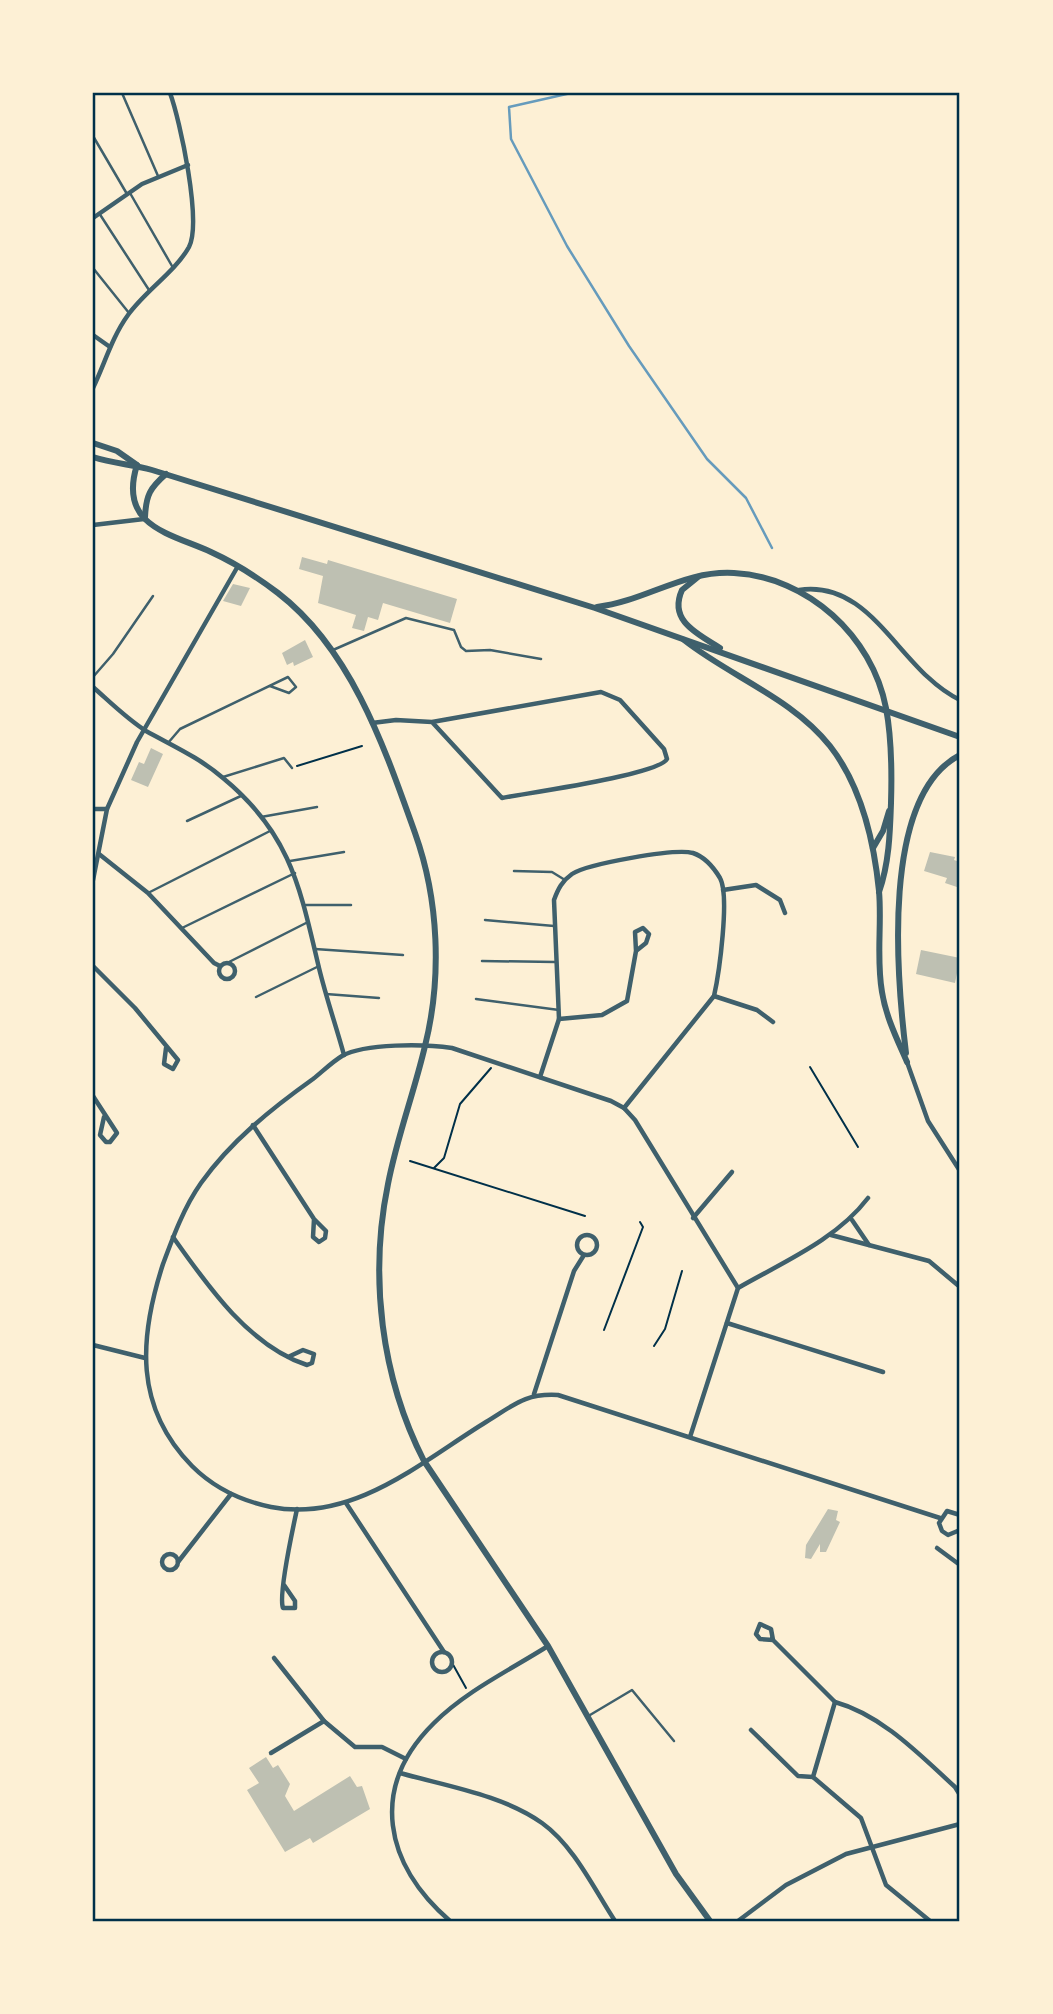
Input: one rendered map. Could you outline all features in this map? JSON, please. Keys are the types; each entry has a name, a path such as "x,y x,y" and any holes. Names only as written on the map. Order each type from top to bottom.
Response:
{"street":[{"path":"93,388 116,333 129,313 190,246 193,233 188,165 170,93"},
{"path":"93,217 158,176 188,165"},
{"path":"93,335 110,347"},
{"path":"93,443 117,452 137,465 680,636 960,737"},
{"path":"93,457 118,466 137,465"},
{"path":"137,465 134,498 145,519"},
{"path":"145,519 146,497 151,488 166,474"},
{"path":"93,525 145,519 238,565 298,611 332,652 371,723 415,835 429,885 434,981 426,1044 388,1182 380,1250 381,1301 391,1374 412,1437 424,1461 548,1646 676,1874 710,1921"},
{"path":"93,880 107,809 144,729 238,565"},
{"path":"594,608 637,600 685,577 729,572 757,575 799,590 821,604 841,624 875,678 886,705 892,743 890,839 879,892"},
{"path":"701,575 682,590 678,611 686,627 731,654"},
{"path":"799,590 814,588 828,591 858,604 876,619 919,671 960,700"},
{"path":"680,636 703,655 769,693 830,746 856,792 873,848 879,892 877,953 886,1014 908,1062 928,1121 960,1171"},
{"path":"93,687 144,729 223,777 243,795 271,831 290,861 306,905 326,994 344,1055"},
{"path":"371,723 396,720 432,722 601,692 620,700 664,749 667,759 660,767 502,798 432,722"},
{"path":"908,1062 896,960 901,884 907,846 928,785 947,763 960,755"},
{"path":"873,848 883,831 891,806"},
{"path":"93,809 107,809"},
{"path":"540,1077 559,1019 554,900 565,880 574,872 589,868 685,852 696,854 710,864 723,890 719,965 714,996 624,1108"},
{"path":"99,854 148,892 214,963 220,966"},
{"path":"723,890 755,885 780,900 785,912"},
{"path":"559,1019 602,1015 627,1000 635,951 635,932 643,928 649,933 649,938 635,951"},
{"path":"229,961 235,970 230,979 220,976 220,966 229,961"},
{"path":"93,965 135,1008 178,1060 173,1069 164,1064 166,1048"},
{"path":"714,996 757,1010 773,1022"},
{"path":"738,1288 635,1120 624,1108 452,1048 426,1044 344,1055 253,1125 200,1184 173,1237 151,1306 145,1358 150,1395 166,1434 194,1468 231,1494 261,1505 297,1510 346,1503 368,1494 534,1394 558,1395 940,1518"},
{"path":"93,1096 104,1117 117,1133 110,1142 100,1135 104,1117"},
{"path":"253,1125 314,1219 326,1231 326,1238 319,1242 313,1237 314,1219"},
{"path":"693,1218 732,1172"},
{"path":"690,1437 738,1288 852,1220 868,1198"},
{"path":"852,1220 870,1246"},
{"path":"830,1235 929,1261 960,1287"},
{"path":"585,1236 591,1236 597,1243 597,1249 590,1255 584,1255 579,1251 578,1242 585,1236"},
{"path":"173,1237 227,1307 288,1357 307,1365 312,1363 314,1354 303,1350 288,1357"},
{"path":"534,1394 574,1272 584,1255"},
{"path":"727,1323 883,1372"},
{"path":"93,1345 145,1358"},
{"path":"178,1562 231,1494"},
{"path":"346,1503 451,1661 445,1671 434,1667 434,1656 444,1652"},
{"path":"284,1586 295,1601 295,1608 291,1610 281,1604 284,1586 297,1510"},
{"path":"940,1518 950,1511 960,1516"},
{"path":"940,1518 940,1527 945,1533 952,1535 960,1530"},
{"path":"937,1548 960,1565"},
{"path":"773,1640 760,1639 756,1634 760,1624 771,1629 773,1640 835,1702 858,1709 874,1719 950,1782 960,1796"},
{"path":"450,1921 417,1890 405,1870 393,1836 393,1792 406,1759 433,1723 471,1695 548,1646"},
{"path":"274,1658 324,1721 355,1747 382,1747 406,1759"},
{"path":"813,1777 835,1702"},
{"path":"271,1753 324,1721"},
{"path":"751,1731 798,1776 813,1777 861,1818 886,1885 930,1921"},
{"path":"400,1773 485,1798 541,1823 574,1857 615,1921"},
{"path":"738,1921 786,1885 846,1854 960,1824"}],"lane":[{"path":"122,93 158,176"},
{"path":"93,136 172,266"},
{"path":"99,213 149,290"},
{"path":"93,268 129,313"},
{"path":"93,677 153,596"},
{"path":"332,652 368,633 414,618 454,630 456,639 466,651 491,650 541,659"},
{"path":"168,743 180,729 288,677 296,687 289,693 270,686"},
{"path":"223,777 284,758 292,768"},
{"path":"187,821 243,795"},
{"path":"261,817 317,807"},
{"path":"148,892 271,831"},
{"path":"290,861 344,852"},
{"path":"514,871 552,872 565,880"},
{"path":"182,928 295,873"},
{"path":"306,905 351,905"},
{"path":"485,920 554,926"},
{"path":"229,961 309,922"},
{"path":"315,948 403,955"},
{"path":"482,961 555,961"},
{"path":"256,997 319,966"},
{"path":"326,994 379,998"},
{"path":"476,999 559,1010"},
{"path":"589,1715 632,1690 674,1741"}],"path":[{"path":"292,768 362,747"},
{"path":"433,1168 444,1158 460,1104 496,1062"},
{"path":"810,1067 858,1147"},
{"path":"410,1161 585,1216"},
{"path":"604,1331 643,1227 640,1222"},
{"path":"654,1346 665,1329 682,1271"},
{"path":"451,1661 471,1695"}],"building":[{"path":"302,557 327,564 328,560 457,599 450,623 383,603 378,620 368,617 364,631 352,628 356,615 318,603 323,576 299,569"},
{"path":"233,584 250,588 241,606 223,601"},
{"path":"305,640 313,657 294,666 293,662 287,665 282,653"},
{"path":"151,748 163,754 148,787 131,780 139,762 144,764"},
{"path":"930,852 955,857 954,860 960,862 960,888 945,883 947,878 924,871"},
{"path":"921,950 960,958 955,983 916,974"},
{"path":"828,1509 838,1511 836,1520 840,1522 826,1552 820,1552 820,1544 811,1559 805,1558 806,1545"},
{"path":"266,1757 273,1768 278,1765 290,1784 285,1796 294,1811 350,1776 357,1787 362,1786 370,1809 313,1843 310,1838 285,1852 247,1790 259,1783 249,1768"}],"waterway":[{"path":"571,93 509,107 511,139 567,246 629,346 707,459 746,498 772,548"}]}
